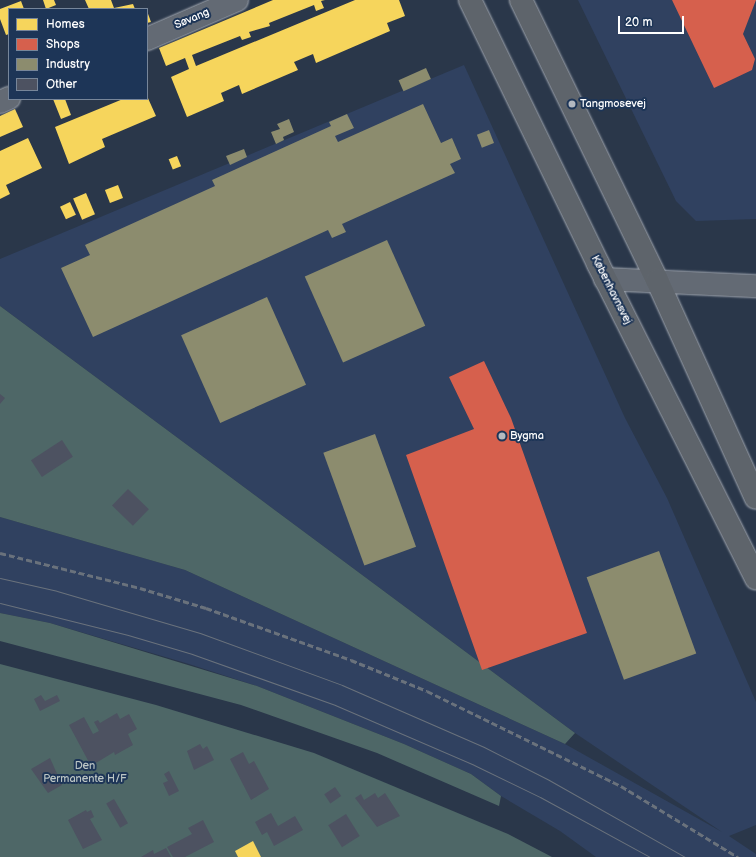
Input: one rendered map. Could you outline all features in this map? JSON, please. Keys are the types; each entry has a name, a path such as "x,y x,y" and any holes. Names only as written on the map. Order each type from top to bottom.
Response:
{"main road":[{"name":"Københavnsvej","path":"470,0 605,279 756,578"},
{"path":"521,0 657,280 756,498"}],"street":[{"name":"Søvang","path":"148,39 237,0"},
{"path":"605,279 657,280 756,286"}],"shaded area":[{"path":"578,0 756,0 756,219 696,221 676,201"},
{"path":"464,65 625,418 667,498 756,702 756,825 729,836 756,854 756,857 596,857 560,831 501,796 471,774 404,744 257,686 189,664 50,623 0,613 0,517 185,570 565,744 722,832 575,733 0,306 0,259"}],"green space":[{"path":"0,306 575,733 565,744 185,570 0,517"},
{"path":"0,613 50,623 257,686 404,744 471,774 501,796 499,806 377,753 241,705 0,641"},
{"name":"Den Permanente H/F","path":"0,664 156,705 314,753 508,834 552,857 0,857"}],"building: Homes":[{"path":"43,0 54,0 56,5 46,8"},
{"path":"85,0 111,0 114,8 89,8"},
{"path":"273,0 325,0 321,1 324,8 316,11 314,5 269,23 270,26 249,32 251,37 242,40 240,36 192,55 196,66 355,0 399,0 405,16 387,23 390,31 316,63 313,54 294,62 298,70 242,94 239,85 221,93 224,101 187,117 171,77 189,69 185,58 166,66 159,48"},
{"path":"21,1 24,8 8,8 8,34 6,35 0,19 0,9"},
{"path":"133,4 135,8 114,8"},
{"path":"148,14 151,22 148,23"},
{"path":"148,98 156,116 102,139 105,147 69,164 55,127 121,100 148,100"},
{"path":"53,100 65,100 71,115 61,119"},
{"path":"15,109 23,127 0,137 0,116"},
{"path":"28,138 42,168 6,185 10,194 0,199 0,151"},
{"path":"177,156 181,166 173,170 169,159"},
{"path":"118,185 123,198 110,203 105,190"},
{"path":"86,193 95,214 82,220 73,198"},
{"path":"70,202 76,215 66,219 60,207"},
{"path":"253,841 261,857 238,857 235,851"}],"building: Shops":[{"path":"672,0 756,0 743,34 755,59 752,70 714,88"},
{"path":"484,361 511,418 587,633 482,670 406,455 474,429 449,377"}],"building: Industry":[{"path":"426,68 431,79 403,91 399,80"},
{"path":"423,104 441,143 452,138 461,159 450,164 455,173 342,224 346,232 332,238 328,230 93,337 61,268 90,255 85,245 215,186 212,180 331,126 329,122 347,114 354,128 335,136 338,142"},
{"path":"289,119 294,132 283,137 284,140 276,144 271,132 280,129 277,124"},
{"path":"489,130 494,143 482,148 477,135"},
{"path":"244,149 247,157 230,165 226,156"},
{"path":"387,240 425,326 343,362 305,277"},
{"path":"267,297 306,385 220,423 181,335"},
{"path":"375,434 416,547 364,566 323,453"},
{"path":"659,551 696,653 624,680 587,577"}],"building: Other":[{"path":"0,394 5,398 0,404"},
{"path":"62,440 73,457 42,477 31,460"},
{"path":"128,489 149,509 133,526 112,506"},
{"path":"41,695 45,701 57,695 60,701 40,711 34,699"},
{"path":"117,713 120,719 129,714 137,729 128,734 133,745 115,755 114,752 91,766 69,725 84,717 93,734 99,731 94,722 98,720 100,723"},
{"path":"200,744 203,749 207,746 214,760 194,770 187,751"},
{"path":"243,752 249,764 254,761 269,789 251,800 230,759"},
{"path":"50,758 62,785 48,793 31,769"},
{"path":"169,771 179,791 169,796 163,783 168,781 164,774"},
{"path":"335,787 341,796 330,803 324,794"},
{"path":"375,793 378,798 385,793 400,816 377,827 355,798 361,794 364,800"},
{"path":"114,799 128,823 120,828 106,804"},
{"path":"86,810 87,812 91,810 94,817 90,819 102,840 83,849 68,820"},
{"path":"271,813 278,826 295,816 303,830 274,846 267,832 262,835 255,822"},
{"path":"346,814 360,836 342,847 328,825"},
{"path":"203,820 214,842 185,857 173,857 167,847 192,834 188,828"},
{"path":"166,848 171,857 141,857 153,850 154,854"}],"tram line":[{"path":"0,578 57,591 200,633 342,685 484,747 549,780 685,857"},
{"path":"0,603 128,635 192,654 335,705 474,765 540,797 650,857"}],"railway":[{"path":"0,553 140,588 206,608 351,660 427,691 621,786 738,857"}],"place":[{"name":"Tangmosevej","path":"572,104"},
{"name":"Bygma","path":"502,436"}]}
